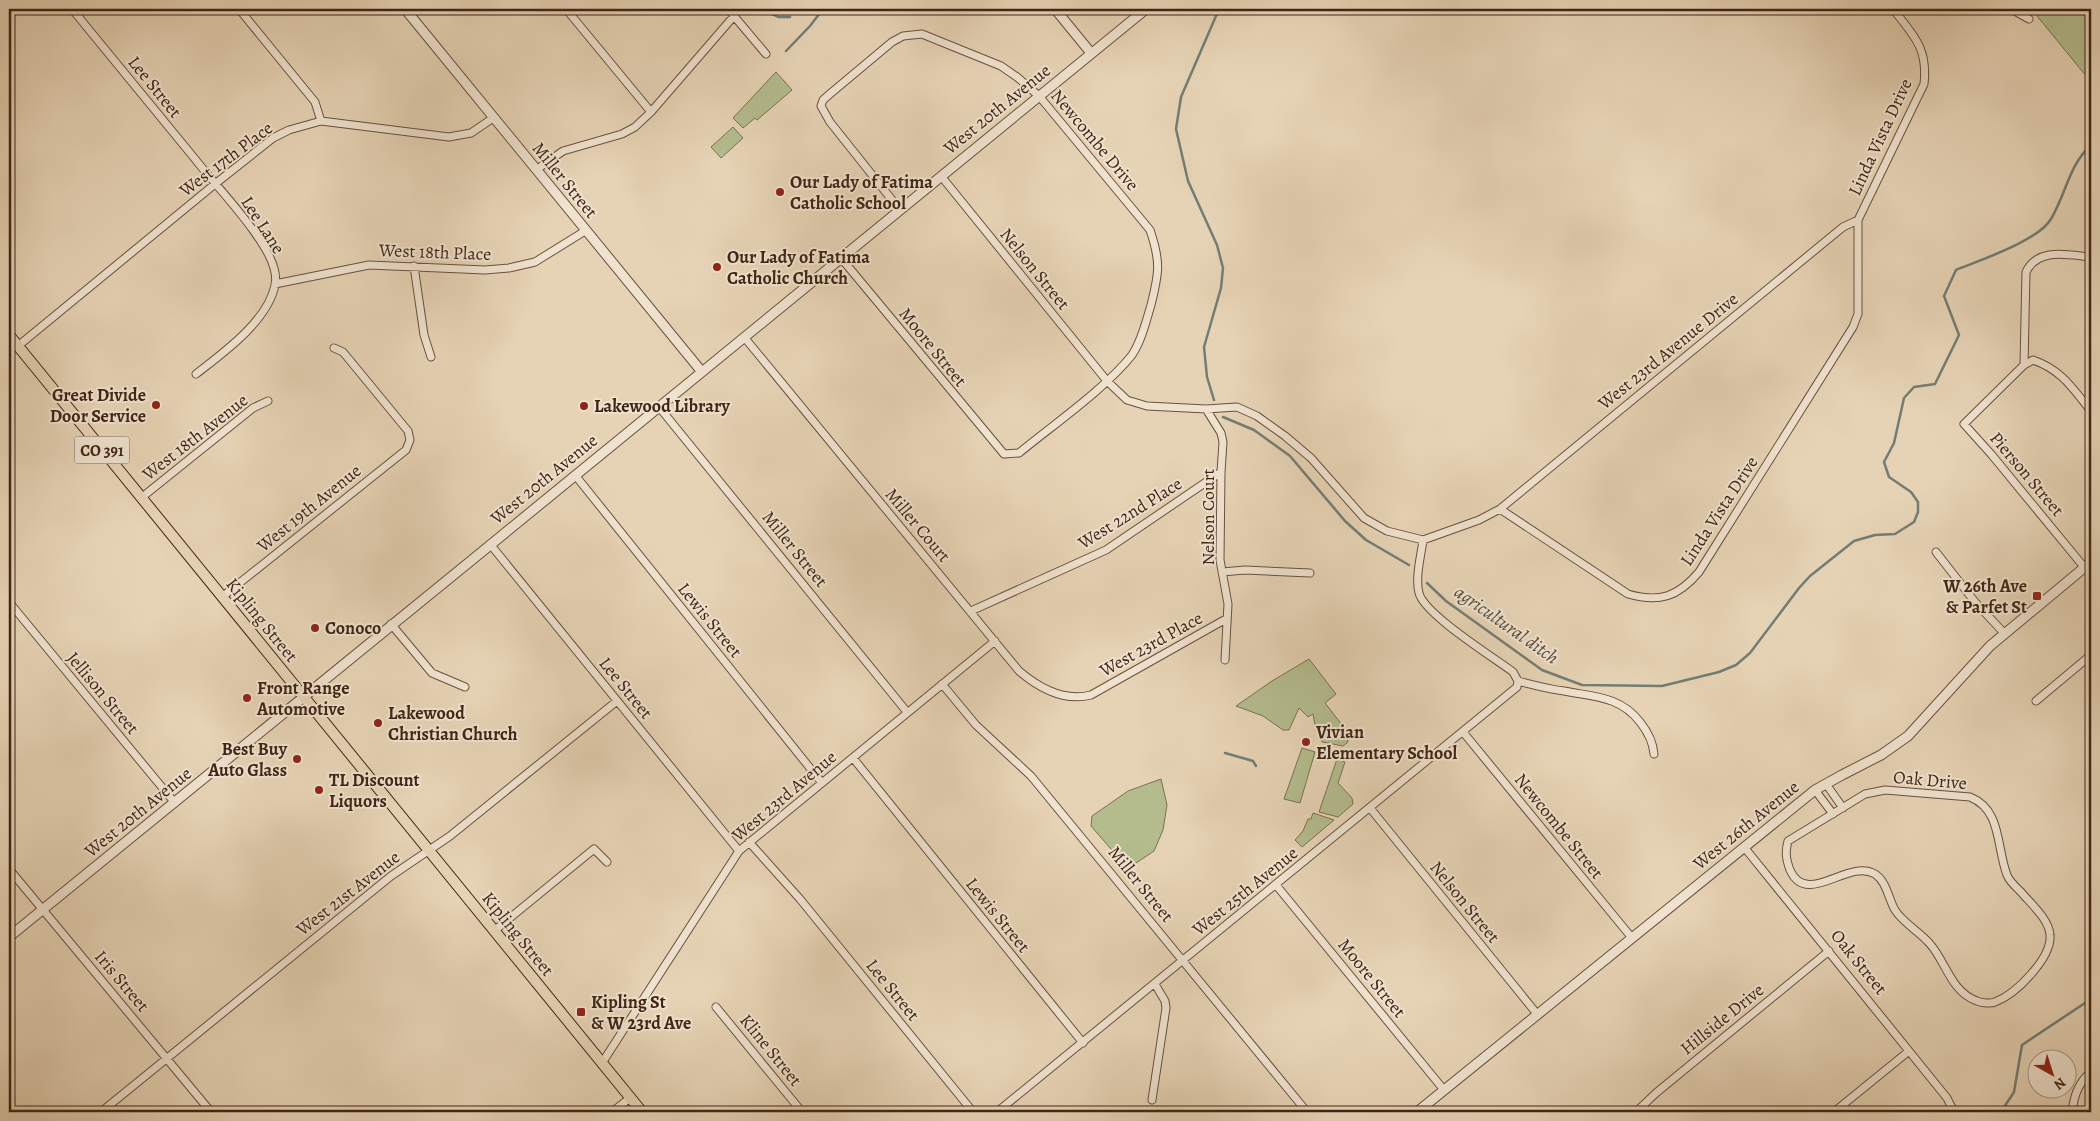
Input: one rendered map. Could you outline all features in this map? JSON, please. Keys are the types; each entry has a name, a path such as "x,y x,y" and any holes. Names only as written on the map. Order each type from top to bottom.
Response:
{"main road":[{"name":"Kipling Street","path":"9,335 642,1112"}],"street":[{"name":"Lee Street","path":"72,9 215,184"},
{"path":"239,9 315,102 321,121"},
{"name":"Miller Street","path":"405,9 702,372"},
{"path":"566,9 651,112"},
{"path":"728,9 766,54"},
{"path":"1055,9 1091,54"},
{"name":"Linda Vista Drive","path":"1500,509 1628,594 1640,597 1671,596 1684,589 1699,572 1853,327 1858,314 1858,220 1924,84 1926,66 1919,42 1893,9"},
{"path":"2012,9 2029,19"},
{"name":"West 20th Avenue","path":"9,937 1091,54 1142,10"},
{"path":"536,170 564,151 622,134 635,127 651,112 734,16"},
{"name":"Newcombe Drive","path":"900,210 830,122 821,106 823,100 831,92 892,42 903,36 922,34 1001,66 1017,77 1039,96 1150,230 1158,254 1158,277 1144,329 1132,354 1107,381 1019,453 1004,454"},
{"name":"West 17th Place","path":"18,346 273,138 305,124 321,121 449,138 471,133 493,118"},
{"name":"Nelson Street","path":"940,176 1107,381"},
{"name":"Lee Lane","path":"215,184 262,244 275,272 276,284"},
{"name":"West 23rd Avenue Drive","path":"1500,509 1843,227 1858,220"},
{"name":"West 18th Place","path":"276,284 359,266 414,266 485,270 509,268 526,265 545,256 585,231"},
{"path":"2024,365 2026,272 2030,264 2049,254 2091,257"},
{"name":"Moore Street","path":"841,258 1004,454"},
{"path":"414,266 424,335 431,357"},
{"path":"196,374 248,330 266,308 276,284"},
{"name":"Miller Court","path":"744,337 844,461 1019,670 1040,686 1066,697 1081,698 1091,695"},
{"name":"West 19th Avenue","path":"222,597 406,450 410,440 408,431 343,352 334,348"},
{"path":"2024,365 2033,360 2045,364 2062,375 2091,411"},
{"name":"Pierson Street","path":"2024,365 1964,424 2088,564"},
{"path":"1107,381 1127,400 1147,406 1206,409 1237,407 1257,416 1311,458 1364,518 1387,531 1422,540 1479,520 1500,509"},
{"name":"West 18th Avenue","path":"142,498 253,408 268,401"},
{"name":"Miller Street","path":"659,407 907,712"},
{"name":"Nelson Court","path":"1206,409 1224,442 1221,472 1220,560 1228,604 1225,660"},
{"name":"West 22nd Place","path":"971,611 1106,550 1221,472"},
{"name":"Lewis Street","path":"575,475 822,783"},
{"path":"1422,540 1418,581 1419,593 1422,601 1434,614 1513,672 1518,681 1607,699 1622,704 1646,729 1653,743 1654,754"},
{"name":"Lee Street","path":"490,544 739,851"},
{"path":"1936,552 1976,602 2004,633"},
{"name":"West 26th Avenue","path":"1417,1112 1815,790 1881,755 1908,736 1978,658 2004,633 2088,564"},
{"path":"1222,572 1245,570 1310,573"},
{"name":"Jellison Street","path":"9,602 175,803"},
{"name":"West 23rd Place","path":"1091,695 1226,619"},
{"path":"391,624 432,673 446,681 465,687"},
{"name":"West 23rd Avenue","path":"602,1063 739,851 995,640"},
{"path":"2036,700 2091,655"},
{"name":"West 25th Avenue","path":"997,1112 1512,692 1517,687 1518,681"},
{"name":"Miller Street","path":"942,684 976,725 1032,776 1306,1112"},
{"name":"West 21st Avenue","path":"101,1112 391,876 450,836 617,700"},
{"name":"Newcombe Street","path":"1463,732 1632,938"},
{"name":"Lewis Street","path":"853,758 1083,1043"},
{"path":"1826,784 1843,808"},
{"path":"1815,790 1833,814"},
{"name":"Oak Drive","path":"1885,790 1970,797 1981,802 1995,820 2007,877 2047,923 2050,933 2050,944 2044,959 2031,974 1994,1003 1978,1002 1966,996 1956,985 1931,944 1896,911 1883,882 1874,873 1855,871 1825,883 1812,885 1798,882 1793,877 1786,860 1788,841 1833,814 1865,794 1885,790"},
{"name":"Nelson Street","path":"1370,808 1537,1014"},
{"name":"Lee Street","path":"749,842 800,900 973,1112"},
{"name":"Oak Street","path":"1744,847 1947,1098 1954,1112"},
{"path":"494,930 594,849 607,862"},
{"name":"Iris Street","path":"9,869 211,1112"},
{"name":"Moore Street","path":"1276,884 1444,1090"},
{"name":"Hillside Drive","path":"1636,1112 1656,1093 1829,951"},
{"path":"1152,1100 1166,1008 1165,1001 1154,984"},
{"name":"Kline Street","path":"716,1007 802,1112"},
{"path":"1834,1112 1909,1051"},
{"path":"2072,1112 2074,1096 2082,1079 2091,1072"},
{"path":"612,1112 630,1098"}],"green space":[{"path":"2028,9 2091,9 2091,82 2033,11"},
{"path":"776,72 792,90 757,120 755,118 743,128 733,118"},
{"path":"733,127 743,138 721,158 711,147"},
{"path":"1309,659 1336,694 1325,703 1350,735 1347,743 1343,746 1322,742 1316,730 1313,714 1308,717 1299,708 1289,730 1283,730 1263,716 1236,706 1272,681"},
{"path":"1302,748 1315,752 1300,803 1284,799"},
{"path":"1337,759 1345,762 1338,783 1352,798 1353,804 1338,817 1319,812"},
{"path":"1161,779 1167,805 1163,830 1154,851 1133,865 1118,857 1091,826 1092,816 1128,791"},
{"path":"1313,813 1334,820 1302,847 1295,840 1303,831 1308,819 1311,819"}],"waterway":[{"path":"762,9 778,17 790,17"},
{"path":"786,51 823,9"},
{"name":"agricultural ditch","path":"1025,9 1042,12"},
{"name":"agricultural ditch","path":"1214,400 1207,377 1204,347 1221,288 1223,268 1217,245 1188,181 1176,129 1181,97 1219,9"},
{"name":"agricultural ditch","path":"1427,583 1446,601 1542,670 1582,685 1662,686 1719,672 1736,665 1750,653 1810,576 1854,541 1875,535 1895,534 1914,522 1918,512 1918,502 1911,492 1889,477 1884,462 1894,443 1904,398 1914,387 1935,384 1959,335 1944,296 1956,270 2008,249 2034,235 2044,227 2051,219 2078,161 2091,145"},
{"name":"agricultural ditch","path":"1223,417 1254,430 1290,456 1345,521 1366,540 1409,565"},
{"path":"1225,753 1253,761 1256,766"},
{"path":"2001,1112 2014,1092 2022,1045 2091,999"}],"place":[{"name":"Our Lady of Fatima Catholic School","path":"780,192"},
{"name":"Our Lady of Fatima Catholic Church","path":"717,267"},
{"name":"Great Divide Door Service","path":"156,405"},
{"name":"Lakewood Library","path":"584,406"},
{"name":"W 26th Ave & Parfet St","path":"2037,596"},
{"name":"Conoco","path":"315,628"},
{"name":"Front Range Automotive","path":"247,698"},
{"name":"Lakewood Christian Church","path":"378,723"},
{"name":"Vivian Elementary School","path":"1306,742"},
{"name":"Best Buy Auto Glass","path":"297,759"},
{"name":"TL Discount Liquors","path":"319,790"},
{"name":"Kipling St & W 23rd Ave","path":"581,1012"}]}
